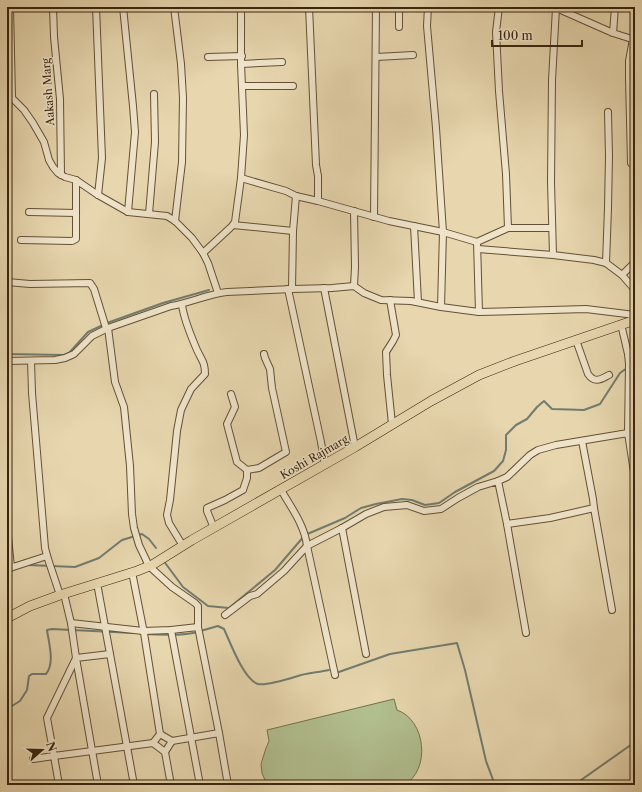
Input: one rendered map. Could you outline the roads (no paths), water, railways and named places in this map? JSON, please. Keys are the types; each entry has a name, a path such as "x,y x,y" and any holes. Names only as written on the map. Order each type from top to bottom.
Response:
{"main road":[{"name":"Koshi Rajmarg","path":"7,618 30,606 62,594 151,565 282,490 431,401 479,375 515,361 635,320"}],"street":[{"path":"10,7 10,97 24,110 33,123 44,142 53,167 61,175 76,180 98,195 128,212 167,216 175,221 192,238 203,253 218,293"},
{"name":"Aakash Marg","path":"53,7 54,37 60,99 61,175"},
{"path":"96,7 102,158 98,195"},
{"path":"123,7 135,132 128,212"},
{"path":"174,7 181,64 183,98 182,162 175,221"},
{"path":"203,253 235,222 241,178 244,135 241,64 241,7"},
{"path":"309,7 318,201"},
{"path":"374,217 376,7"},
{"path":"399,7 399,26"},
{"path":"428,7 427,26 443,232 441,307"},
{"path":"498,7 496,32 506,174 508,228"},
{"path":"571,15 572,7"},
{"path":"613,33 615,7"},
{"path":"553,255 551,182 552,80 555,8 613,33 634,40 629,61 631,163"},
{"path":"376,57 413,55"},
{"path":"208,57 242,56"},
{"path":"241,64 282,62"},
{"path":"242,86 293,86"},
{"path":"149,214 155,142 154,94"},
{"path":"606,263 609,156 608,112"},
{"path":"241,178 286,191 296,196 374,217 443,232 478,245 594,260 606,263 622,275 635,290"},
{"path":"21,240 72,241 77,238 76,180"},
{"path":"296,196 290,289 325,464"},
{"path":"354,211 354,286"},
{"path":"29,212 76,213"},
{"path":"233,225 293,231"},
{"path":"414,226 418,302"},
{"path":"478,245 508,228 552,228"},
{"path":"478,245 479,312"},
{"path":"622,275 635,262"},
{"path":"7,282 30,284 90,284 94,289 107,328 115,382 124,406 134,528 139,545 151,565 172,587 198,606 200,639 228,785"},
{"path":"7,361 55,360 65,358 74,354 92,336 107,328 171,306 182,305 218,293 354,286 364,293 381,300 412,300 441,307 479,312 586,309 635,315"},
{"path":"324,288 355,447"},
{"path":"390,300 396,335 386,352 392,424"},
{"path":"182,305 183,313 205,366 205,374 191,389 181,410 177,431 170,500 167,515 169,524 182,546"},
{"path":"621,324 630,364 628,433 635,479"},
{"path":"576,340 590,377 597,380 610,375"},
{"path":"231,394 235,407 227,424 237,462 247,470 259,468 286,452 272,388 270,368 264,354"},
{"path":"31,361 32,393 45,548 62,594 72,628 98,785"},
{"path":"225,615 250,596 257,594 284,571 307,546 366,514 384,507 407,505 424,511 441,509 478,487 508,477 530,455 538,450 556,445 628,433"},
{"path":"582,441 612,610"},
{"path":"214,528 206,509 244,490 247,470"},
{"path":"498,481 526,634"},
{"path":"282,490 306,537 335,675"},
{"path":"507,524 550,518 594,508"},
{"path":"7,528 9,568 48,558"},
{"path":"342,528 366,654"},
{"path":"132,572 144,633 160,734 153,744"},
{"path":"97,583 134,785"},
{"path":"72,628 144,633 199,629"},
{"path":"172,632 200,785"},
{"path":"76,658 110,654"},
{"path":"59,785 47,718 76,658"},
{"path":"160,734 172,741 219,733"},
{"path":"170,785 165,752 172,741"},
{"path":"33,759 153,744 165,752"}],"waterway":[{"path":"107,323 163,303 209,290"},
{"path":"7,354 64,355 69,353 88,332 103,325"},
{"path":"163,560 183,587 208,606 229,608 275,570 305,535 345,518 361,508 376,504 402,499 412,500 425,505 439,503 455,492 494,471 503,461 506,450 506,435 516,425 527,419 544,401 552,409 584,410 600,404 620,373 627,368"},
{"path":"28,565 75,567 99,558 122,540 142,534 149,539 156,548"},
{"path":"7,573 13,570"},
{"path":"145,634 187,634 218,626 224,629 238,660 248,676 258,684 273,683 301,675 329,670"},
{"path":"7,709 20,701 27,690 29,676 32,674 46,674 49,670 51,653 47,630 133,633"},
{"path":"336,673 390,654 457,643 465,670 486,761 495,785"},
{"path":"574,785 635,742"}]}
